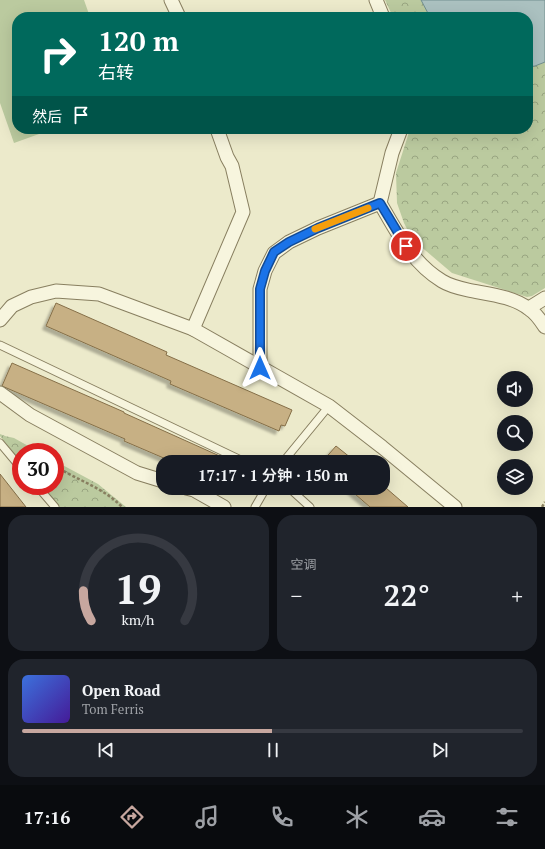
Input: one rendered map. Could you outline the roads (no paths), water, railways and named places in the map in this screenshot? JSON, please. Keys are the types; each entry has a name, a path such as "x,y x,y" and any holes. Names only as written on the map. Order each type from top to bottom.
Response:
{"street":[{"path":"170,0 176,12"},
{"path":"376,0 381,12"},
{"path":"193,329 243,212 232,166 219,134"},
{"path":"398,134 392,153 380,203 414,258 442,282 510,300 529,308 540,319 545,327"},
{"path":"260,368 260,289 265,271 274,252 289,242 318,228 380,203"},
{"path":"0,320 12,306 31,297 56,291 99,294 193,329 328,406 382,447 455,507"},
{"path":"529,308 545,298"},
{"path":"0,393 30,415 130,470 156,479"},
{"path":"203,495 224,507"}],"lane":[{"path":"0,345 230,455"},
{"path":"289,455 328,406"},
{"path":"0,443 12,457"},
{"path":"45,495 55,507"},
{"path":"255,507 262,495"},
{"path":"297,495 310,507"}]}
